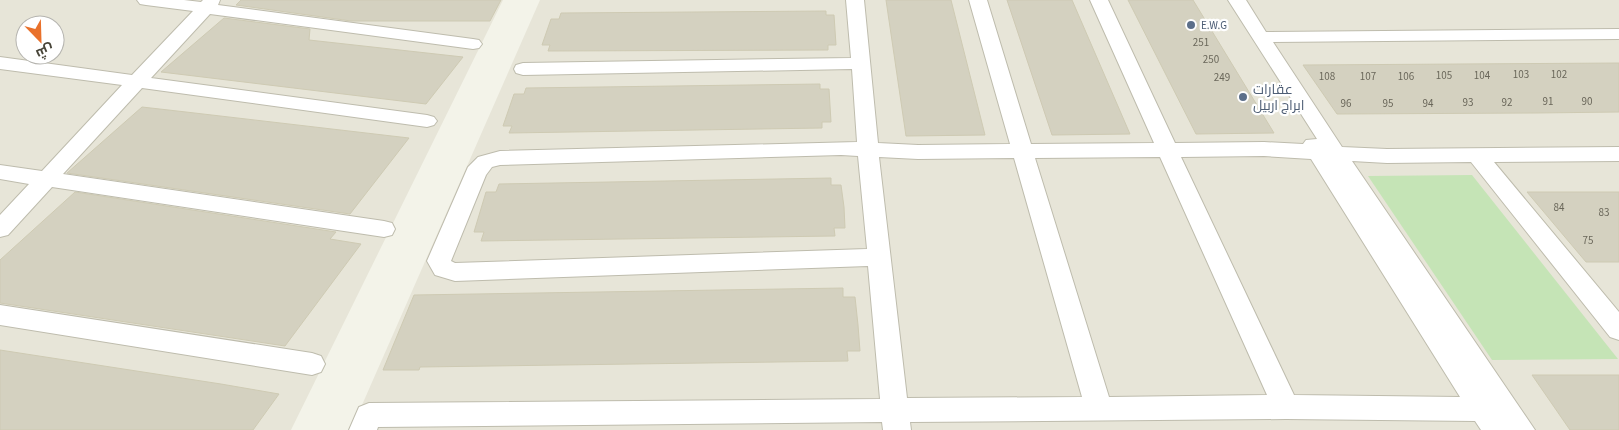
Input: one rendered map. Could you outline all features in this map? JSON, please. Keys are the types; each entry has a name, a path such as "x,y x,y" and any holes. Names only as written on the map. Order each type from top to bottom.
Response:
{"street":[{"path":"146,0 209,4 473,44"},
{"path":"855,0 868,150 896,420"},
{"path":"978,0 1099,410"},
{"path":"1099,0 1165,149 1286,407"},
{"path":"1223,0 1327,153 1501,419"},
{"path":"1238,0 1262,37 1327,153"},
{"path":"0,229 209,4"},
{"path":"1262,37 1619,34"},
{"path":"0,63 427,121"},
{"path":"523,70 860,63"},
{"path":"879,257 455,272 444,269 438,261 476,172 479,167 492,160 817,149 918,152 1264,149 1387,156 1619,154"},
{"path":"1477,155 1619,330"},
{"path":"0,172 384,229"},
{"path":"1594,301 1619,300"},
{"path":"0,315 312,364"},
{"path":"363,430 369,415 896,420 1099,410 1286,407 1501,419"}],"shaded area":[{"path":"0,0 503,0 291,430 0,430"},
{"path":"540,0 1619,0 1619,430 351,430"}],"green space":[{"path":"1472,175 1618,359 1492,360 1368,176"}],"building":[{"path":"241,0 501,0 490,21 351,21 236,5"},
{"path":"886,0 951,0 985,135 906,136"},
{"path":"1007,0 1072,0 1130,134 1052,135"},
{"path":"1128,0 1193,0 1274,133 1196,134"},
{"path":"826,11 826,15 834,15 836,45 828,45 828,50 548,51 550,45 542,45 551,19 559,19 561,13"},
{"path":"224,18 310,29 309,40 463,57 426,104 161,72"},
{"path":"1619,63 1619,112 1536,113 1337,114 1303,65"},
{"path":"820,84 820,89 829,89 831,122 822,122 822,128 509,133 512,126 503,126 514,94 524,94 526,88"},
{"path":"142,107 409,138 350,214 67,173"},
{"path":"831,178 831,185 841,185 844,207 845,228 834,228 835,236 481,241 484,232 474,232 486,192 496,192 499,184"},
{"path":"75,192 336,232 330,239 361,244 285,346 0,303 0,260"},
{"path":"1527,192 1619,192 1619,262 1586,262"},
{"path":"843,288 843,297 855,297 860,351 847,351 848,361 420,367 419,370 383,370 414,295"},
{"path":"0,350 279,394 253,430 0,430"},
{"path":"1532,375 1619,375 1619,430 1570,430"}],"place":[{"name":"E.W.G","path":"1191,25"},
{"name":"عقارات ابراج اربیل","path":"1243,97"}]}
